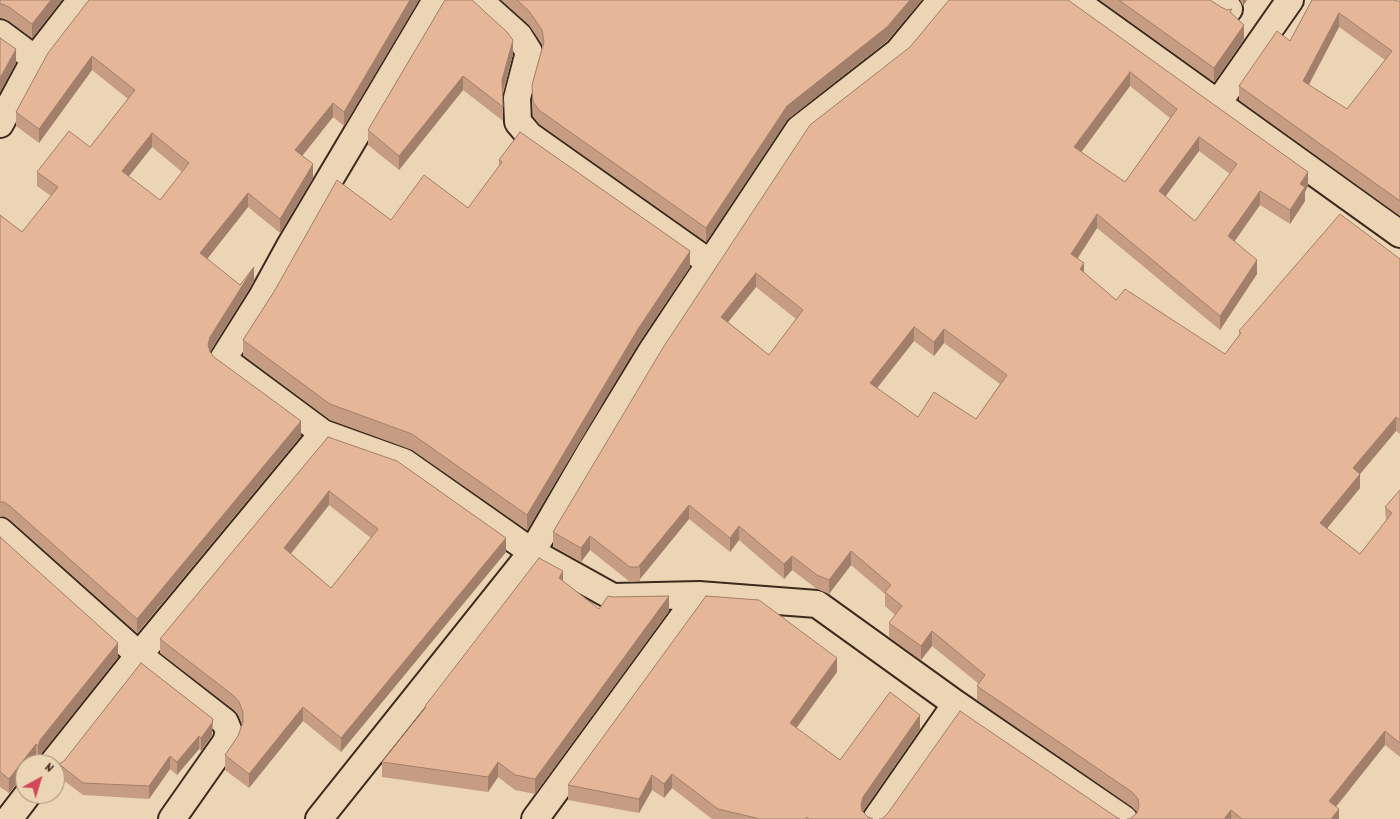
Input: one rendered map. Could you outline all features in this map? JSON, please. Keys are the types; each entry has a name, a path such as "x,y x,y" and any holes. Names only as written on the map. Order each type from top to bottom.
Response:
{"street":[{"path":"0,124 35,59 81,0"},
{"path":"436,0 290,246 262,297 223,359 324,433 404,462 532,552 613,597 699,595 817,604 956,704 1124,819"},
{"path":"479,0 520,36 529,52 517,98 518,122 529,135 710,263"},
{"path":"319,819 532,552 626,393 799,128 898,52 941,0"},
{"path":"1074,0 1400,234"},
{"path":"1218,103 1290,0"},
{"path":"0,33 35,59"},
{"path":"60,754 139,655 324,433"},
{"path":"0,531 139,655 225,722 229,732 226,742 172,819"},
{"path":"535,819 699,595"},
{"path":"876,819 956,704"},
{"path":"6,815 18,804"}],"building":[{"path":"0,0 51,0 32,24 9,7 0,4"},
{"path":"89,0 410,0 344,112 333,103 295,150 313,164 280,219 248,193 200,253 240,285 254,267 210,337 208,344 210,352 214,357 301,421 137,619 10,506 0,502 0,215 22,232 58,187 37,172 69,131 90,147 135,90 92,56 39,129 16,112 48,53","holes":["152,133 189,163 160,200 122,171"]},
{"path":"445,0 472,0 507,32 513,40 502,80 503,107 463,76 399,156 368,130"},
{"path":"517,0 910,0 887,27 787,106 706,228 539,110 533,102 532,85 544,42 542,30 529,11"},
{"path":"949,0 1068,0 1308,172 1300,184 1305,187 1290,210 1260,191 1228,236 1257,260 1220,316 1097,214 1071,254 1084,263 1080,269 1116,300 1125,289 1225,354 1241,333 1239,331 1340,214 1400,259 1400,420 1396,417 1353,468 1360,474 1320,523 1360,554 1392,513 1385,507 1400,490 1400,743 1385,731 1329,801 1339,809 1331,819 1242,819 1231,810 1224,819 1130,819 1137,813 1139,806 1138,799 1132,792 977,686 985,675 932,631 921,646 889,623 902,606 885,592 891,585 851,551 829,580 817,575 792,556 784,564 739,526 730,538 689,505 640,567 630,567 590,536 581,548 553,532 664,346 810,125 910,47","holes":["1130,72 1177,109 1125,182 1074,147","1199,137 1237,164 1195,221 1159,191","756,273 803,310 769,355 721,317","914,327 934,342 944,329 1007,375 976,419 934,392 918,417 870,383"]},
{"path":"1119,0 1210,0 1227,10 1232,9 1230,12 1244,25 1214,68"},
{"path":"1312,0 1400,1 1400,201 1239,86 1277,31 1290,41","holes":["1339,13 1392,51 1347,109 1303,81"]},
{"path":"0,38 16,49 0,78"},
{"path":"520,132 690,251 638,329 527,515 412,434 330,404 243,340 275,290 337,180 391,220 424,175 468,208 502,162 499,160"},
{"path":"328,437 397,461 506,538 341,738 303,707 249,774 225,755 238,736 243,722 243,712 239,702 234,696 160,639","holes":["329,491 378,529 331,588 284,548"]},
{"path":"0,537 118,643 40,740 38,746 36,744 28,754 15,754 15,771 9,779 0,772"},
{"path":"539,558 563,571 559,578 599,609 608,596 669,596 535,779 515,775 498,762 488,777 382,762 426,707"},
{"path":"706,596 759,600 837,658 790,723 840,760 890,692 920,715 863,797 862,811 873,819 809,819 807,817 806,819 758,819 718,809 672,774 664,784 652,775 639,799 568,785"},
{"path":"141,663 213,719 201,738 199,736 177,762 170,756 149,786 83,783 65,769 65,760"},
{"path":"960,711 1120,819 882,819"}]}
